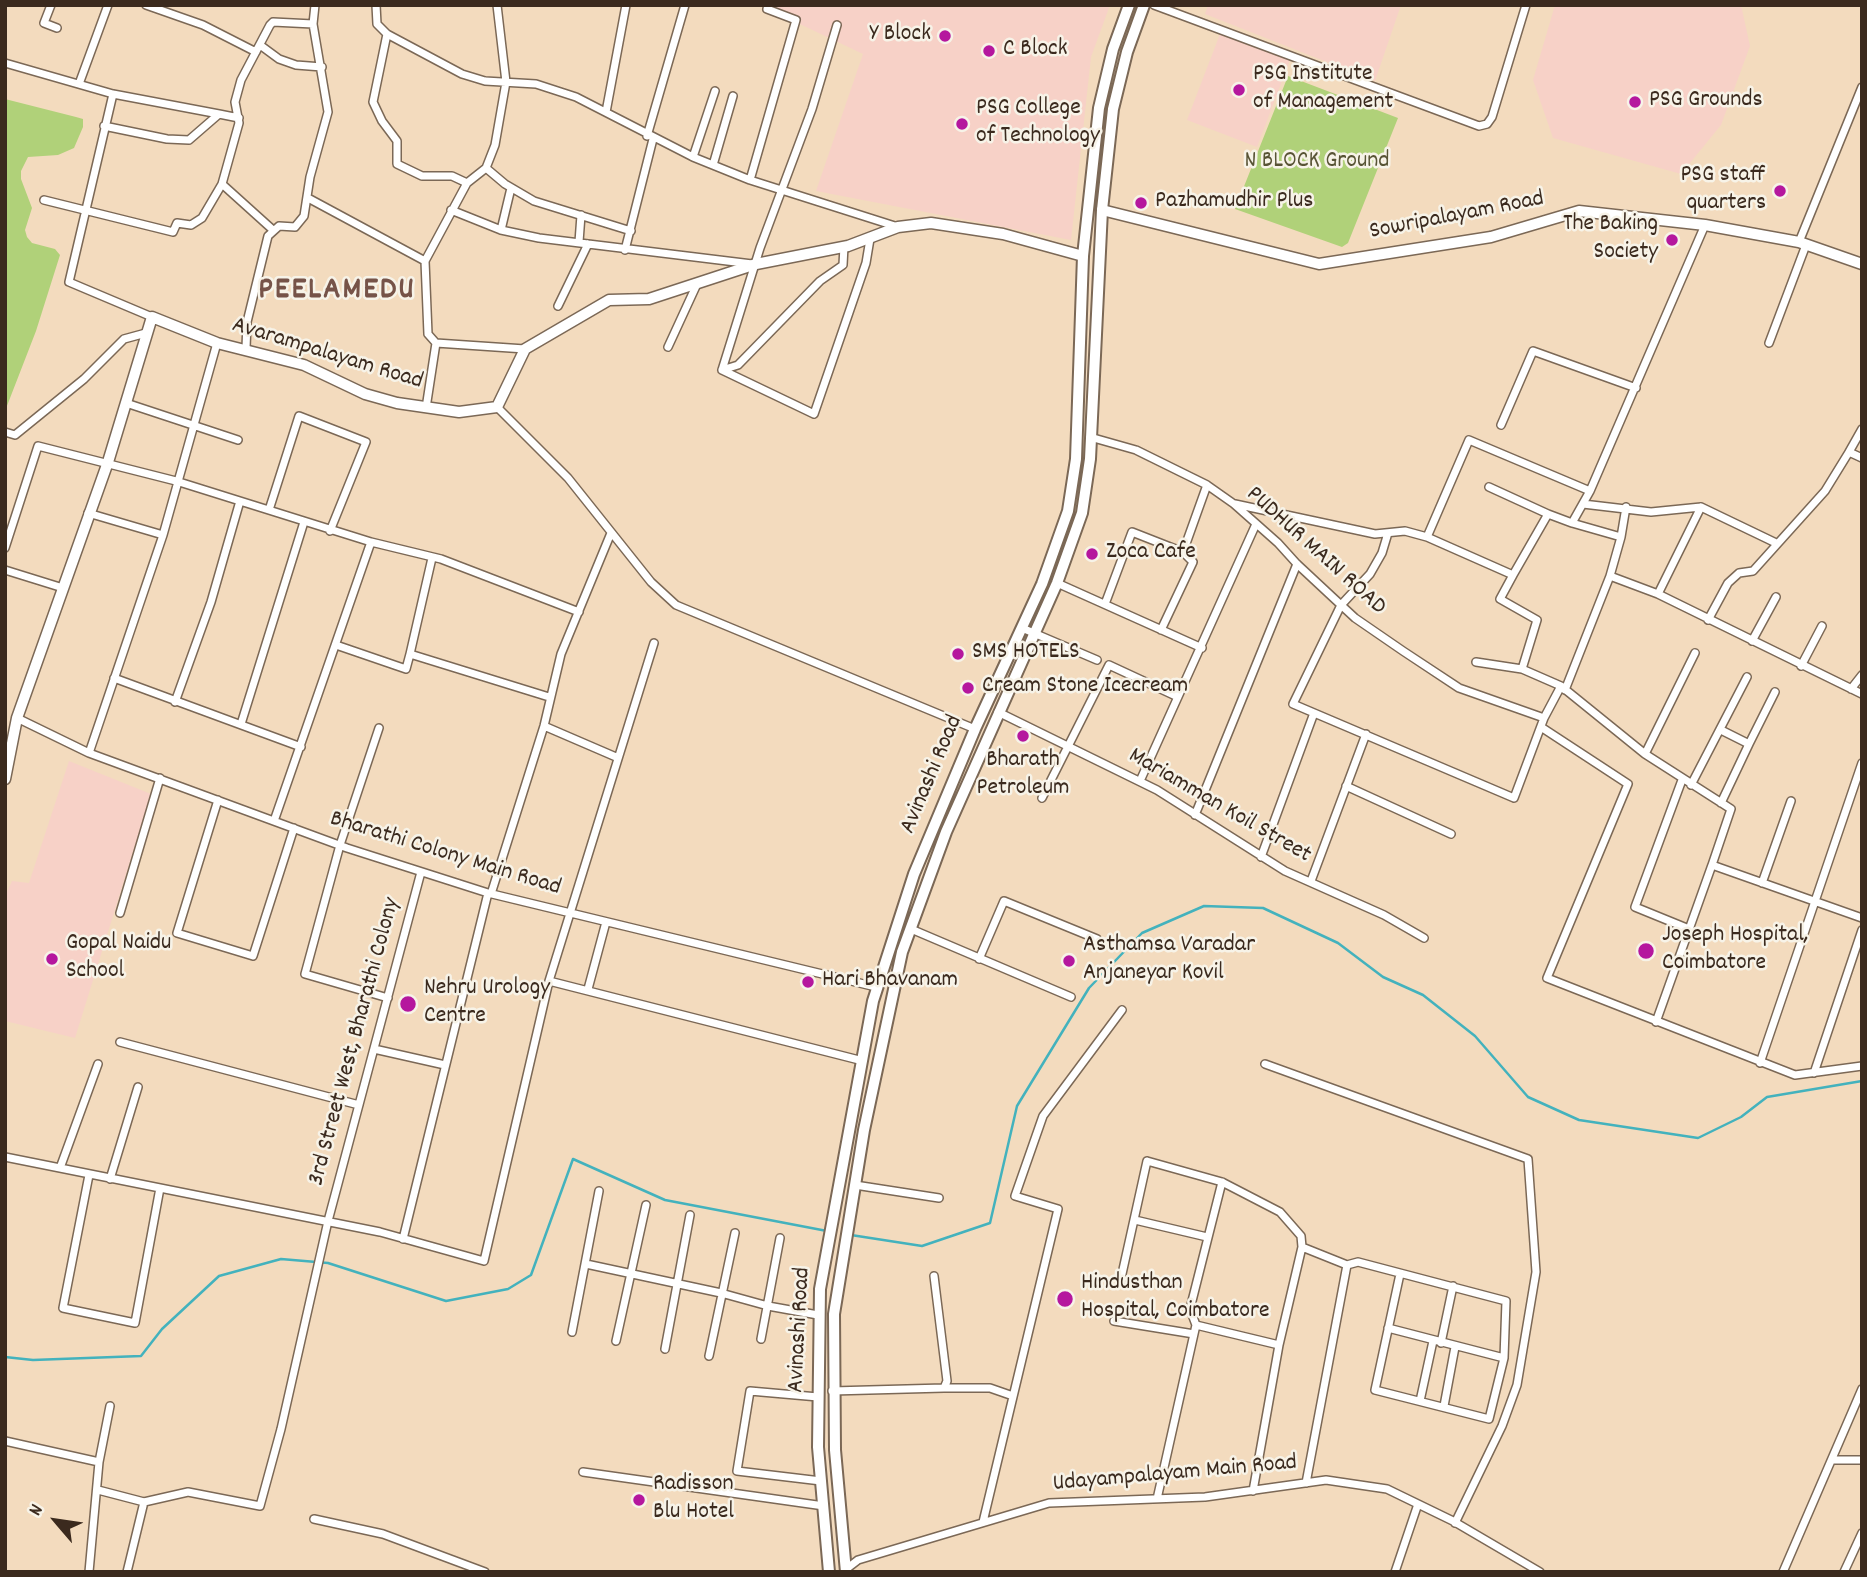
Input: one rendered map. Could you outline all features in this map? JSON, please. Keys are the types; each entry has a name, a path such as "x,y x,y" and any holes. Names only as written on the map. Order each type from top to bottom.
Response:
{"main road":[{"name":"Avinashi Road","path":"829,1572 821,1481 818,1315 876,987 914,874 975,729 1035,598 1068,511 1076,442 1083,256 1098,108 1113,49 1129,5"},
{"name":"Avinashi Road","path":"846,1571 832,1391 834,1314 855,1185 892,992 911,929 946,832 1057,583 1082,513 1090,439 1102,210 1113,109 1127,52 1144,5"},
{"path":"1035,598 1048,602"}],"street":[{"path":"51,5 44,23 57,28"},
{"path":"79,84 108,5"},
{"path":"146,5 203,25 279,59 296,65 321,67"},
{"path":"246,348 247,322 268,236 279,226 299,225 328,112 313,24 315,5"},
{"path":"376,5 377,24 387,34 462,74 536,84 576,96 650,138 693,157 750,180 898,227"},
{"path":"497,5 506,82 495,145 486,168 467,183 425,261 428,334 436,343 525,349"},
{"path":"606,112 626,5"},
{"path":"625,250 650,138 685,5"},
{"path":"750,180 796,20 767,9 768,5"},
{"path":"1154,5 1479,126 1487,124 1492,117 1525,5"},
{"path":"44,200 173,232 177,223 191,225 202,218 222,184 239,118 235,102 241,80 258,48 273,22 313,24"},
{"path":"722,370 756,264 784,191 837,25"},
{"path":"387,34 373,102 382,121 397,141 397,164 422,176 452,176 467,183"},
{"path":"5,63 113,94 239,118"},
{"path":"1769,343 1803,243 1862,87"},
{"path":"693,157 715,91"},
{"path":"5,779 12,720 108,462 152,317 69,282 113,94"},
{"path":"713,165 733,96"},
{"path":"104,126 167,139 189,139 219,114"},
{"path":"486,168 511,188 534,201 631,230"},
{"path":"222,184 273,230"},
{"path":"501,230 511,188"},
{"path":"308,198 425,261"},
{"path":"451,210 501,230 539,238 756,264"},
{"name":"Sowripalayam Road","path":"1102,210 1319,264 1491,237 1579,211 1705,225 1803,243 1862,264"},
{"path":"579,242 581,215"},
{"path":"975,729 676,605 651,582 568,478 497,407 525,349 609,300 649,299 756,264 844,246 898,227 931,223 1003,234 1083,256"},
{"path":"1572,523 1590,491 1636,388 1705,225"},
{"path":"722,370 814,414 866,263 870,239"},
{"path":"558,306 588,244"},
{"path":"722,370 737,365 820,281 843,265 844,246"},
{"path":"668,347 697,284"},
{"name":"Avarampalayam Road","path":"152,317 217,342 304,365 365,394 426,408 458,412 497,407"},
{"path":"5,432 15,435 84,379 124,340 146,333"},
{"path":"89,753 163,535 217,342"},
{"path":"426,408 436,343"},
{"path":"1502,425 1533,351 1636,388"},
{"path":"125,403 238,440"},
{"path":"269,510 299,416 366,442 330,531"},
{"path":"1708,620 1728,583 1739,573 1753,571 1776,542 1825,491 1862,429"},
{"name":"PUDHUR MAIN ROAD","path":"1076,442 1090,439 1136,450 1207,485 1234,504 1354,618 1459,688 1542,723 1628,784 1547,978 1656,1021"},
{"path":"1427,537 1469,440 1590,491"},
{"path":"5,548 38,446 176,481 330,531 432,558 579,612"},
{"path":"1849,452 1862,458"},
{"path":"1183,552 1207,485"},
{"path":"1489,487 1548,514 1621,537"},
{"path":"175,702 212,602 240,501"},
{"path":"1234,504 1375,534 1405,531 1427,537 1513,575"},
{"path":"1583,504 1651,512 1701,507 1776,542"},
{"path":"1388,533 1382,553 1370,574 1341,605 1293,704 1514,798 1542,723 1563,688 1610,576 1626,507"},
{"path":"1658,594 1701,507"},
{"path":"88,513 163,535"},
{"path":"1522,669 1536,620 1500,599 1548,514"},
{"path":"241,724 304,522"},
{"path":"1140,781 1256,524"},
{"path":"1105,604 1132,532 1183,552 1193,562 1161,631"},
{"path":"403,1239 489,893 544,726 561,654 611,533"},
{"path":"274,821 371,542"},
{"path":"336,645 406,669 432,558"},
{"path":"1195,814 1297,564"},
{"path":"5,570 63,588"},
{"path":"1610,576 1658,594 1862,694"},
{"path":"1057,583 1202,648"},
{"path":"1752,641 1776,597"},
{"path":"1801,666 1822,626"},
{"path":"1022,628 1097,660"},
{"path":"5,1157 328,1221 484,1261 549,981 616,757 654,643"},
{"path":"1645,754 1695,653"},
{"path":"410,654 549,698"},
{"path":"1476,662 1522,669 1563,688 1645,754 1731,809 1656,1021 1795,1075 1862,1066"},
{"path":"1042,798 1109,665 1178,697"},
{"path":"1851,689 1862,675"},
{"path":"1691,785 1747,677"},
{"path":"114,678 301,747"},
{"path":"1721,803 1775,692"},
{"name":"Mariamman Koil Street","path":"998,712 1140,781 1261,857 1384,915 1424,937"},
{"path":"1261,857 1314,713"},
{"name":"Bharathi Colony Main Road","path":"12,720 89,753 421,872 489,893 876,987"},
{"path":"544,726 616,757"},
{"path":"379,728 340,845 305,974 388,998"},
{"path":"1721,730 1749,744"},
{"path":"1311,881 1366,734"},
{"path":"1760,1063 1862,763"},
{"path":"120,914 160,778"},
{"path":"1682,780 1635,907 1689,929"},
{"path":"1346,786 1451,834"},
{"path":"219,800 177,933 253,956 294,828"},
{"path":"1762,883 1791,801"},
{"path":"1712,865 1862,918"},
{"name":"3rd Street West, Bharathi Colony","path":"144,1502 188,1492 260,1506 318,1275 328,1221 421,872"},
{"path":"979,959 1004,901 1097,939"},
{"path":"588,989 606,922"},
{"path":"911,929 1070,996"},
{"path":"1814,1073 1862,930"},
{"path":"549,981 863,1061"},
{"path":"983,1522 1058,1209 1015,1196 1043,1116 1122,1010"},
{"path":"120,1042 359,1105"},
{"path":"374,1049 445,1065"},
{"path":"60,1168 98,1064"},
{"path":"1265,1064 1528,1159 1536,1272 1517,1385 1503,1426 1455,1522"},
{"path":"110,1179 138,1087"},
{"path":"1121,1283 1147,1161 1222,1182 1280,1212 1301,1236 1253,1491"},
{"path":"89,1175 63,1308 135,1323 160,1188"},
{"path":"1157,1499 1195,1329 1190,1309 1222,1182"},
{"path":"855,1185 939,1198"},
{"path":"572,1332 599,1191"},
{"path":"616,1341 646,1205"},
{"path":"665,1349 690,1215"},
{"path":"1135,1220 1207,1237"},
{"path":"709,1356 735,1233"},
{"path":"761,1339 780,1238"},
{"path":"1301,1247 1347,1265 1358,1262 1506,1301 1504,1358 1489,1419 1375,1390 1400,1274"},
{"path":"586,1264 818,1315"},
{"path":"1306,1483 1347,1265"},
{"path":"934,1276 947,1381 944,1388"},
{"path":"1420,1401 1453,1286"},
{"path":"1114,1321 1195,1329 1279,1345"},
{"path":"1388,1328 1504,1358"},
{"path":"1444,1406 1455,1347"},
{"path":"832,1391 990,1388 1013,1396"},
{"path":"1783,1572 1862,1389"},
{"path":"818,1397 750,1391 737,1471 821,1481"},
{"path":"89,1572 99,1462 110,1406"},
{"path":"5,1441 99,1462"},
{"path":"1832,1460 1862,1460"},
{"path":"583,1472 824,1506"},
{"name":"Udayampalayam Main Road","path":"846,1571 858,1560 1049,1503 1157,1499 1253,1491 1326,1480 1387,1489 1455,1522 1540,1572"},
{"path":"98,1490 144,1502 127,1572"},
{"path":"1395,1572 1418,1504"},
{"path":"314,1519 383,1534 485,1572"},
{"path":"1844,1572 1862,1533"}],"shaded area":[{"name":"PSG College of Technology","path":"767,5 1110,5 1091,57 1071,240 816,191 863,54 766,8"},
{"path":"1208,5 1401,5 1375,81 1205,14"},
{"name":"PSG Grounds","path":"1555,5 1741,5 1750,46 1721,125 1681,174 1553,138 1533,80"},
{"name":"PSG Institute of Management","path":"1220,34 1290,60 1257,147 1187,120"},
{"name":"Gopal Naidu School","path":"69,761 151,794 75,1038 5,1021 5,896 12,881 29,883"}],"green space":[{"name":"N BLOCK Ground","path":"1288,76 1398,118 1348,243 1342,247 1235,209"},
{"path":"5,99 83,119 83,127 74,148 58,155 28,157 21,171 21,179 32,208 25,230 27,237 32,243 55,249 60,255 36,331 5,411"}],"waterway":[{"path":"851,1235 922,1246 990,1223 1017,1106 1089,988 1142,933 1204,906 1263,908 1338,943 1383,977 1423,995 1475,1036 1528,1097 1579,1120 1698,1138 1741,1117 1767,1097 1862,1081"},
{"path":"5,1357 33,1360 141,1356 162,1329 219,1276 281,1259 328,1263 446,1301 508,1289 531,1275 573,1159 665,1200 827,1231"}],"place":[{"name":"Y Block","path":"945,36"},
{"name":"C Block","path":"989,51"},
{"name":"PSG Institute of Management","path":"1239,90"},
{"name":"PSG Grounds","path":"1635,102"},
{"name":"PSG College of Technology","path":"962,124"},
{"name":"PSG staff quarters","path":"1780,191"},
{"name":"Pazhamudhir Plus","path":"1141,203"},
{"name":"The Baking Society","path":"1672,240"},
{"name":"Zoca Cafe","path":"1092,554"},
{"name":"SMS HOTELS","path":"958,654"},
{"name":"Cream Stone Icecream","path":"968,688"},
{"name":"Bharath Petroleum","path":"1023,736"},
{"name":"Joseph Hospital, Coimbatore","path":"1646,951"},
{"name":"Gopal Naidu School","path":"52,959"},
{"name":"Asthamsa Varadar Anjaneyar Kovil","path":"1069,961"},
{"name":"Hari Bhavanam","path":"808,982"},
{"name":"Nehru Urology Centre","path":"408,1004"},
{"name":"Hindusthan Hospital, Coimbatore","path":"1065,1299"},
{"name":"Radisson Blu Hotel","path":"639,1500"}],"district":[{"name":"PEELAMEDU","path":"337,293"}]}
